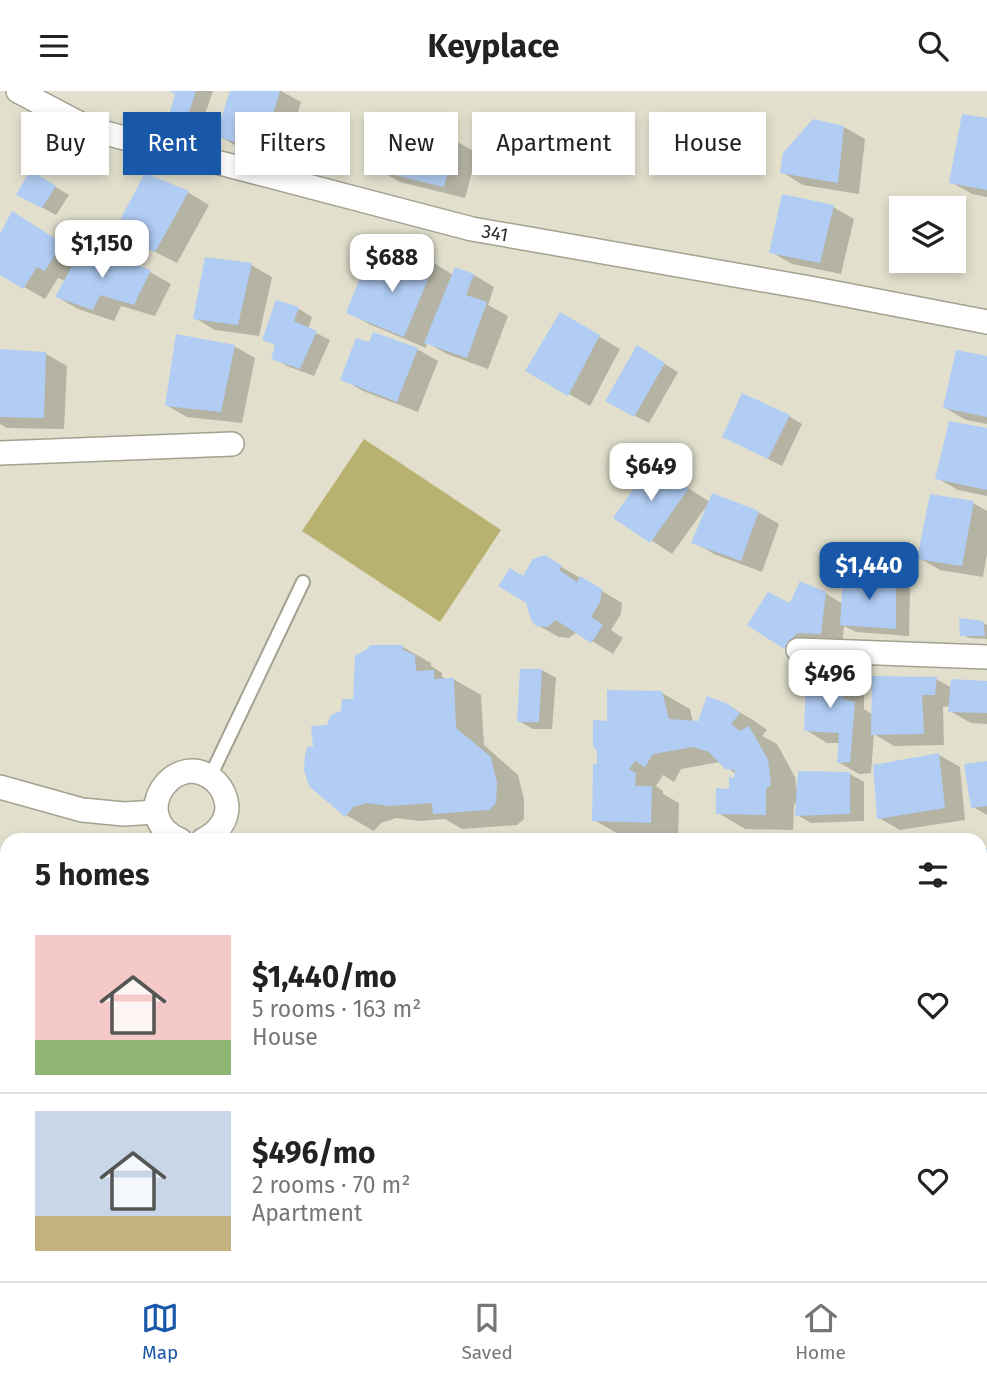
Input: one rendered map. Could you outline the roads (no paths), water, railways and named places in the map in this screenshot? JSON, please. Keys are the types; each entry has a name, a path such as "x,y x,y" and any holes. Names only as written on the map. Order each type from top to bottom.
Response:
{"street":[{"name":"341","path":"18,91 90,129 472,229 796,285 987,322"},
{"path":"0,453 232,444"},
{"path":"798,650 987,657"},
{"path":"167,833 156,812 156,800 168,780 189,771 210,777 224,794 226,816 220,833"},
{"path":"0,787 82,810 124,814 156,812"}],"lane":[{"path":"210,777 303,582"}]}
